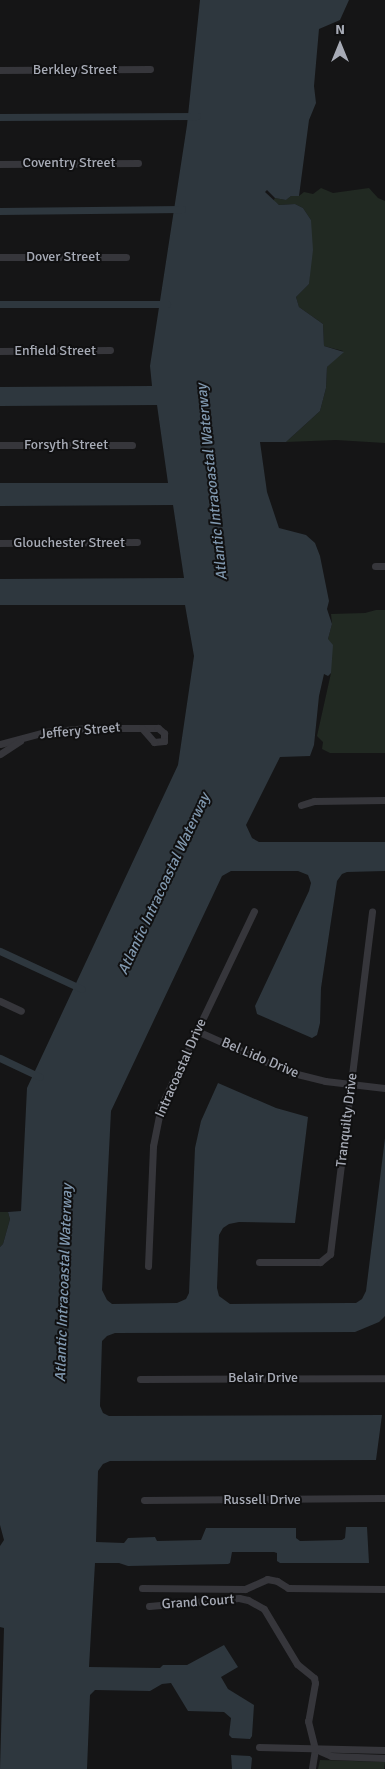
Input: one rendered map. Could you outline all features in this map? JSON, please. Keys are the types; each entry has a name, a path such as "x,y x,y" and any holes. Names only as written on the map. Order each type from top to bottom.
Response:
{"street":[{"name":"Berkley Street","path":"0,70 150,69"},
{"name":"Coventry Street","path":"0,164 138,163"},
{"name":"Dover Street","path":"0,257 126,256"},
{"name":"Enfield Street","path":"0,351 110,350"},
{"name":"Forsyth Street","path":"0,445 132,445"},
{"name":"Glouchester Street","path":"0,543 137,542"},
{"path":"375,566 385,566"},
{"name":"Jeffery Street","path":"0,744 20,741 45,732 142,728"},
{"name":"Jeffery Street","path":"0,754 20,741"},
{"path":"301,805 314,801 385,800"},
{"name":"Intracoastal Drive","path":"148,1266 154,1135 166,1096 254,910"},
{"name":"Tranquilty Drive","path":"258,1262 320,1262 330,1254 372,912"},
{"path":"0,1001 21,1011"},
{"name":"Bel Lido Drive","path":"197,1031 288,1072 351,1085 385,1088"},
{"name":"Belair Drive","path":"140,1378 385,1378"},
{"name":"Russell Drive","path":"144,1500 384,1499"},
{"path":"142,1588 245,1589 268,1579 277,1581 288,1588 385,1589"},
{"name":"Grand Court","path":"149,1606 239,1598 248,1600 264,1609 297,1664 314,1678 315,1683 308,1721 315,1749"},
{"path":"259,1747 385,1750"},
{"path":"315,1749 331,1756 385,1758"},
{"path":"312,1769 315,1749"}],"shaded area":[{"path":"321,188 333,193 369,188 378,198 385,201 385,443 336,440 286,442 320,411 326,388 327,367 343,351 324,346 323,324 299,307 296,297 309,284 311,220 303,208 295,204 279,205 273,201 275,198 286,200 291,196 299,196 304,192 313,194"},
{"path":"385,610 385,753 330,753 322,749 323,742 317,736 331,673 328,639 332,624 331,614 365,613"},
{"path":"0,1212 8,1212 10,1219 3,1244 0,1247"},
{"path":"320,1760 385,1762 384,1769 318,1769"}],"water":[{"name":"Atlantic Intracoastal Waterway","path":"200,0 349,0 340,20 319,29 314,86 316,103 309,120 299,196 291,196 286,200 275,198 267,190 265,192 279,205 295,204 303,208 311,220 313,250 309,284 296,297 299,307 323,324 324,346 344,352 327,367 326,388 320,411 286,442 260,442 267,492 279,528 306,535 315,543 320,556 329,601 327,609 332,624 328,639 333,645 331,673 328,676 324,674 319,696 314,745 310,756 280,757 246,825 252,838 259,842 385,842 385,871 347,872 342,874 337,881 321,988 320,1023 317,1035 312,1038 257,1014 255,1006 309,891 311,883 308,875 298,871 231,871 222,876 111,1111 102,1290 107,1300 112,1304 177,1303 186,1299 189,1293 195,1148 201,1121 218,1083 276,1108 308,1117 295,1223 239,1222 229,1224 223,1228 219,1235 217,1288 219,1296 230,1304 356,1303 362,1299 366,1291 385,1138 385,1316 379,1322 355,1332 115,1333 107,1336 102,1341 100,1406 103,1413 109,1416 382,1415 376,1460 110,1461 103,1464 98,1471 96,1542 124,1543 128,1538 155,1537 157,1541 201,1540 206,1528 296,1528 296,1538 300,1541 342,1540 345,1538 346,1527 367,1527 369,1563 280,1563 277,1561 277,1553 274,1552 232,1552 230,1563 228,1564 128,1566 119,1563 95,1563 89,1667 160,1668 163,1665 187,1665 224,1645 238,1667 221,1677 228,1689 254,1705 252,1736 250,1739 232,1738 229,1735 231,1718 224,1712 188,1711 171,1683 162,1684 150,1691 95,1690 90,1695 87,1769 0,1769 4,1628 0,1627 0,1546 4,1540 0,1525 0,1247 3,1244 10,1219 8,1212 21,1211 27,1088 178,765 194,656 185,605 0,605 0,579 184,578 173,505 0,506 0,483 168,483 157,405 0,406 0,387 152,386 150,366 187,125"},
{"path":"231,1755 250,1756 252,1758 251,1769 232,1769"}],"waterway":[{"path":"0,117 197,116"},
{"path":"0,211 182,209"},
{"path":"0,304 167,304"},
{"path":"0,951 82,989"},
{"path":"0,1058 40,1077"}]}
